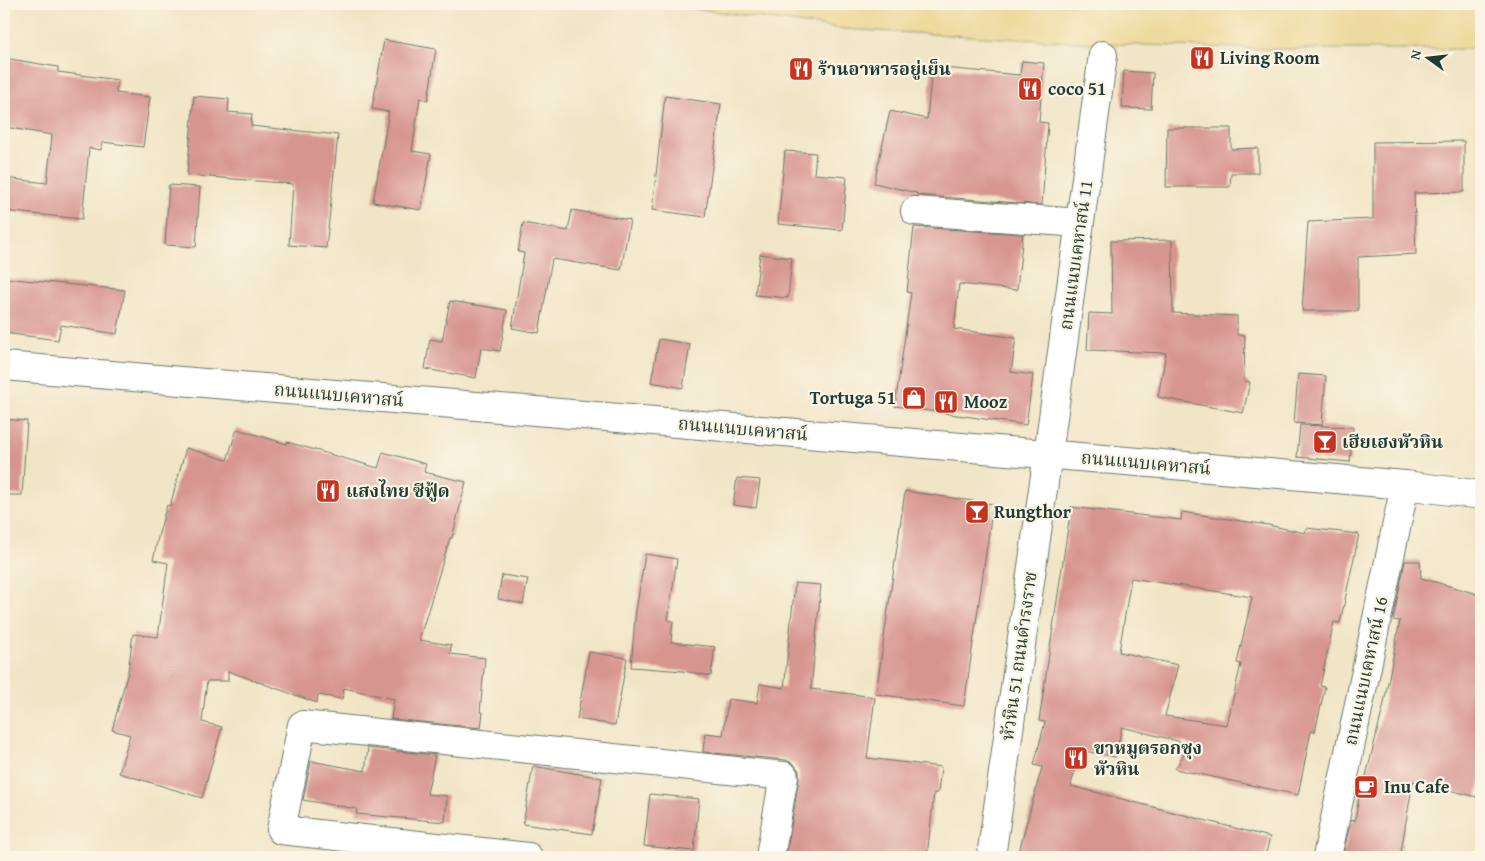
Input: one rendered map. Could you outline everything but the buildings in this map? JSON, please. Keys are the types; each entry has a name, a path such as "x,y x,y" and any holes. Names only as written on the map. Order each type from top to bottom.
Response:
{"street":[{"name":"ถนนแนบเคหาสน์ 11","path":"1048,454 1103,56"},
{"path":"915,211 1080,223"},
{"name":"ถนนแนบเคหาสน์","path":"4,366 1048,454 1405,485 1481,494"},
{"name":"หัวหิน 51 ถนนดำรงราช","path":"991,857 1048,454"},
{"name":"ถนนแนบเคหาสน์ 16","path":"1327,857 1405,485"},
{"path":"528,857 281,830 302,725 784,776 770,857"}],"sand":[{"path":"661,4 1481,4 1481,49 1267,49 1112,44 842,29"}],"place":[{"name":"Living Room","path":"1202,58"},
{"name":"ร้านอาหารอยู่เย็น","path":"801,69"},
{"name":"coco 51","path":"1030,89"},
{"name":"Tortuga 51","path":"914,398"},
{"name":"Mooz","path":"946,402"},
{"name":"เฮียเฮงหัวหิน","path":"1325,442"},
{"name":"แสงไทย ซีฟู้ด","path":"328,491"},
{"name":"Rungthor","path":"977,512"},
{"name":"ขาหมูตรอกซุง หัวหิน","path":"1076,758"},
{"name":"Inu Cafe","path":"1366,787"}]}
